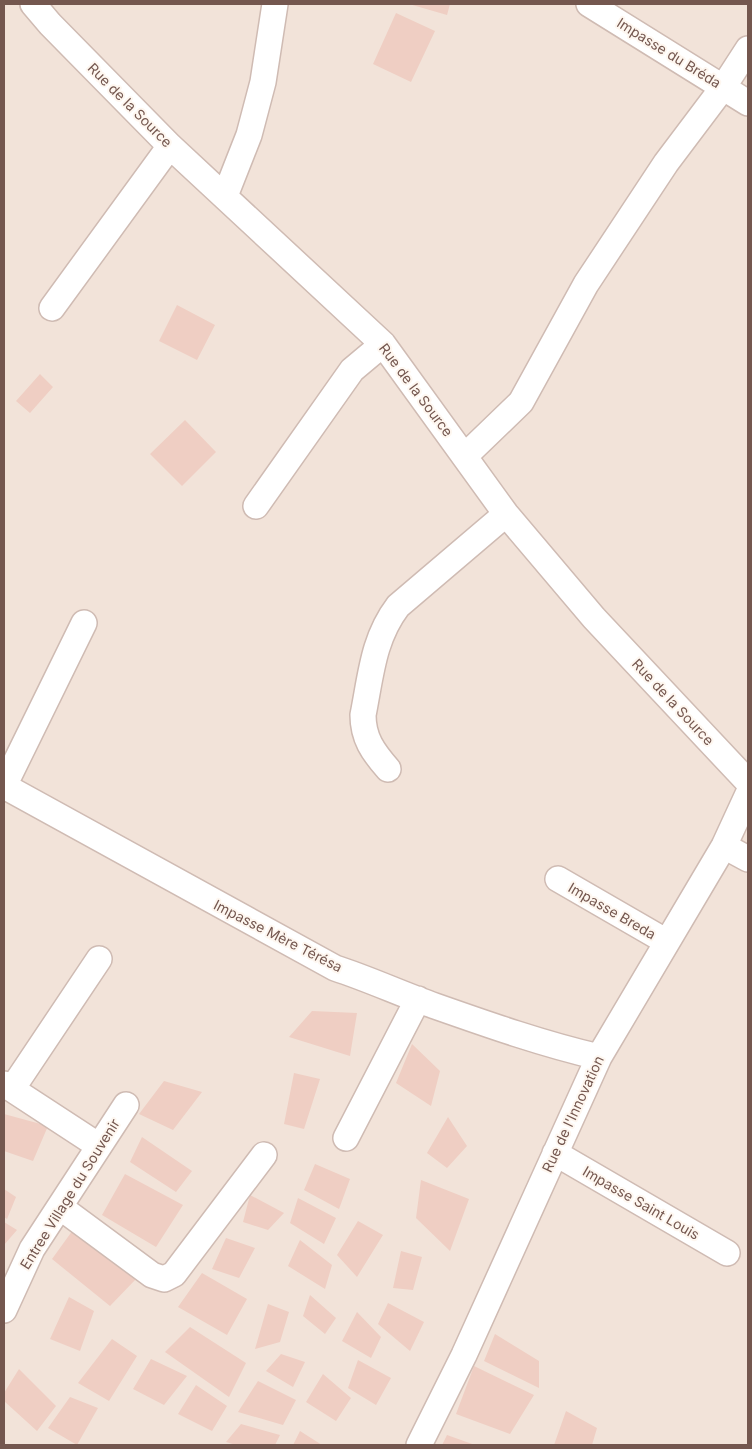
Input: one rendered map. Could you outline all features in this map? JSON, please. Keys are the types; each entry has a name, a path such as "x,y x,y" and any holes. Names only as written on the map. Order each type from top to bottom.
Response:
{"street":[{"name":"Rue de la Source","path":"33,4 50,24 170,146 383,344 506,514 594,618 748,782"},
{"path":"225,196 249,134 261,90 275,4"},
{"name":"Impasse du Bréda","path":"589,4 724,86 748,103"},
{"path":"465,456 521,402 586,284 666,163 724,86 748,49"},
{"path":"52,308 170,146"},
{"path":"256,506 352,370 383,344"},
{"path":"388,769 371,749 363,727 363,715 377,641 386,622 398,606 506,514"},
{"path":"4,786 84,623"},
{"name":"Impasse Mère Térésa","path":"4,786 335,968 374,980 418,999 549,1045 599,1057"},
{"name":"Rue de l'Innovation","path":"419,1445 464,1355 599,1057 724,846 748,794"},
{"path":"724,846 748,859"},
{"name":"Impasse Breda","path":"558,879 667,942"},
{"path":"99,959 8,1086 99,1146"},
{"path":"346,1138 418,999"},
{"name":"Entree Village du Souvenir","path":"4,1310 32,1249 126,1105"},
{"name":"Impasse Saint Louis","path":"555,1153 727,1253"},
{"path":"60,1207 152,1275 164,1278 174,1274 264,1155"}],"shaded area":[{"path":"4,4 748,4 748,1445 4,1445"}],"building":[{"path":"409,4 450,4 447,15"},
{"path":"396,13 435,31 411,82 373,64"},
{"path":"177,305 215,325 197,360 159,341"},
{"path":"40,374 53,387 30,413 16,401"},
{"path":"185,420 216,452 182,486 150,454"},
{"path":"312,1011 357,1013 350,1056 289,1037"},
{"path":"412,1044 440,1071 431,1106 396,1083"},
{"path":"294,1073 320,1079 304,1129 284,1124"},
{"path":"164,1081 202,1092 173,1130 139,1114"},
{"path":"4,1114 48,1126 33,1161 4,1151"},
{"path":"448,1117 467,1146 447,1168 427,1153"},
{"path":"142,1137 192,1171 176,1192 130,1162"},
{"path":"315,1164 350,1179 339,1209 304,1190"},
{"path":"125,1174 183,1205 156,1247 102,1215"},
{"path":"421,1180 469,1199 450,1251 416,1218"},
{"path":"4,1189 16,1197 7,1219 4,1217"},
{"path":"250,1195 284,1213 268,1230 243,1222"},
{"path":"298,1198 336,1218 324,1244 290,1223"},
{"path":"358,1221 383,1235 357,1277 337,1255"},
{"path":"4,1222 17,1230 4,1245"},
{"path":"78,1223 136,1279 110,1306 52,1259"},
{"path":"226,1238 255,1248 239,1278 212,1269"},
{"path":"300,1240 332,1265 325,1289 288,1266"},
{"path":"401,1251 422,1257 413,1290 393,1288"},
{"path":"202,1273 247,1299 227,1335 178,1307"},
{"path":"310,1295 336,1318 325,1334 303,1316"},
{"path":"69,1297 94,1311 80,1351 50,1339"},
{"path":"388,1303 424,1322 410,1351 378,1324"},
{"path":"268,1304 289,1312 280,1342 255,1349"},
{"path":"357,1312 381,1337 371,1358 342,1341"},
{"path":"190,1327 246,1363 229,1397 165,1352"},
{"path":"495,1334 539,1361 539,1388 484,1361"},
{"path":"112,1339 137,1356 109,1401 78,1383"},
{"path":"281,1354 305,1362 293,1387 266,1371"},
{"path":"151,1359 187,1376 164,1405 133,1389"},
{"path":"358,1360 391,1378 376,1405 348,1388"},
{"path":"474,1366 534,1395 510,1434 456,1414"},
{"path":"19,1369 56,1406 37,1431 4,1401 4,1393"},
{"path":"323,1374 351,1398 336,1421 306,1402"},
{"path":"258,1381 296,1400 283,1425 238,1412"},
{"path":"196,1385 227,1406 212,1431 178,1414"},
{"path":"70,1397 98,1408 77,1445 48,1428"},
{"path":"566,1411 597,1428 592,1445 554,1445"},
{"path":"241,1424 280,1435 275,1445 236,1445 226,1442"},
{"path":"300,1431 322,1445 293,1445"},
{"path":"447,1435 475,1445 442,1445"}]}
